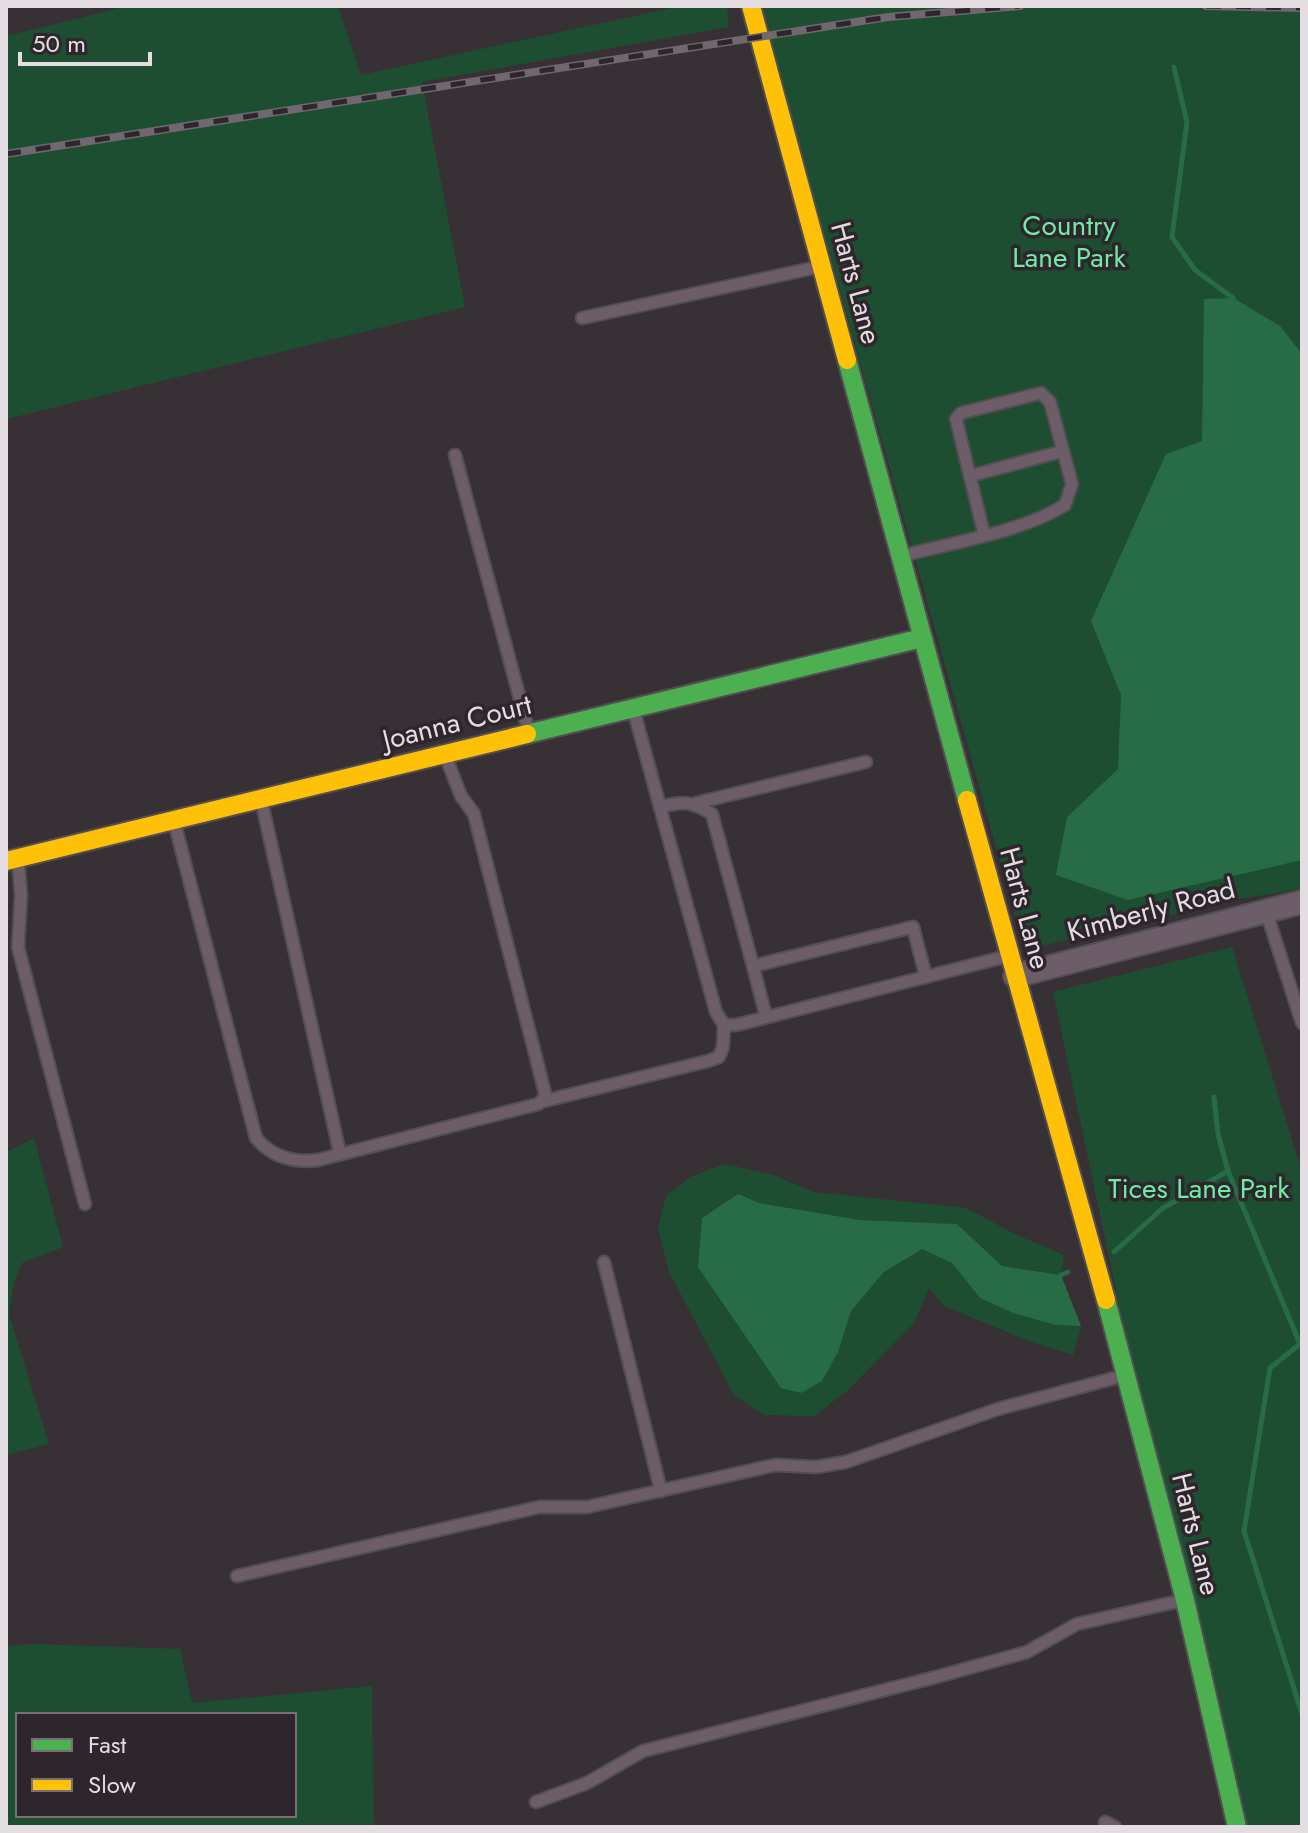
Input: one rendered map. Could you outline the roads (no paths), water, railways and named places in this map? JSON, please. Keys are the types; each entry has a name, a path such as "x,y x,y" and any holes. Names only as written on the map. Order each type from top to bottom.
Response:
{"street":[{"name":"Harts Lane","path":"751,6 1012,966 1127,1375 1185,1600 1235,1827"},
{"name":"Joanna Court","path":"12,860 922,638"},
{"name":"Kimberly Road","path":"1012,966 1302,902"}],"lane":[{"path":"582,318 822,266"},
{"path":"900,557 984,534 1049,515 1065,505 1072,484 1050,402 1041,393 961,413 956,419 984,534"},
{"path":"970,476 1063,451"},
{"path":"455,455 529,734"},
{"path":"174,820 256,1138 270,1153 286,1159 311,1161 340,1154 719,1057 725,1037 724,1025 716,1012 633,708"},
{"path":"445,754 461,796 474,814 546,1092 544,1101"},
{"path":"660,807 682,801 696,803 866,762"},
{"path":"261,799 340,1154"},
{"path":"696,803 712,814 766,1017"},
{"path":"12,860 21,895 18,947 85,1204"},
{"path":"1266,911 1302,1023"},
{"path":"753,966 913,927 926,977"},
{"path":"724,1025 736,1025 926,977 1012,966"},
{"path":"604,1262 661,1491"},
{"path":"237,1576 539,1507 587,1507 775,1465 816,1467 846,1462 998,1409 1127,1375"},
{"path":"536,1802 587,1783 643,1751 1027,1652 1077,1624 1185,1600"}],"waterway":[{"path":"1174,67 1187,122 1172,237 1195,270 1233,298"},
{"path":"1214,1097 1218,1134 1228,1171"},
{"path":"1114,1252 1163,1208 1228,1171 1300,1344 1270,1368 1244,1531 1302,1714"},
{"path":"1061,1275 1068,1272"}],"railway":[{"path":"6,154 888,17 1020,6"},
{"path":"1206,6 1302,8"}],"park label":[{"name":"Country Lane Park","path":"1069,241"},
{"name":"Tices Lane Park","path":"1199,1188"}]}
